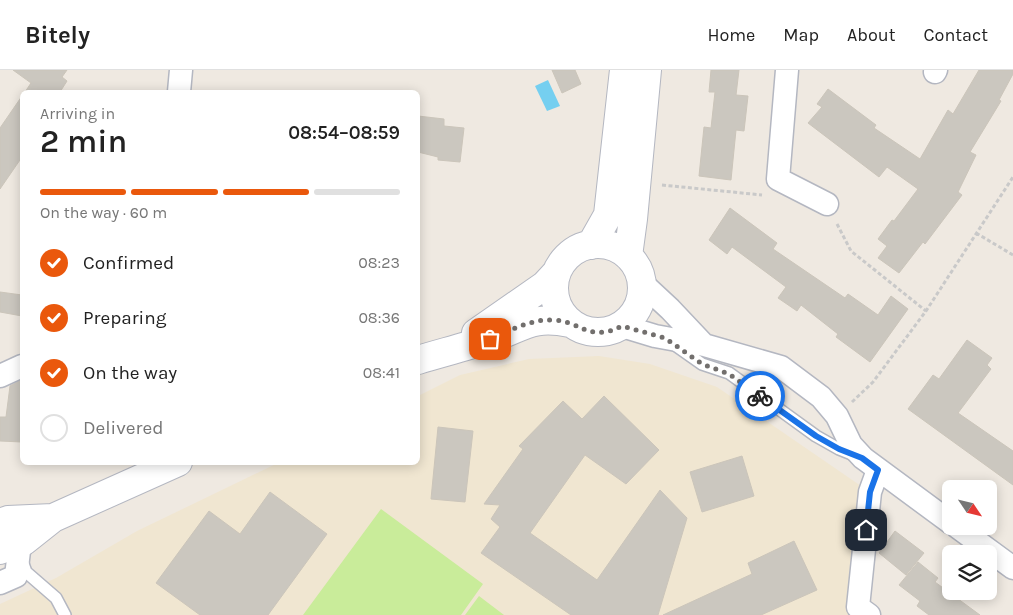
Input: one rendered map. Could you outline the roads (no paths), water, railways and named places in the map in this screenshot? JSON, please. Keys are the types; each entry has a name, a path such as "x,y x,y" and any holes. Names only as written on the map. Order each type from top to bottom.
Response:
{"street":[{"path":"179,90 181,70"},
{"path":"591,245 608,214 624,70"},
{"path":"628,256 647,70"},
{"path":"787,70 778,179 827,204"},
{"path":"420,359 490,339 534,321 554,320 570,323 587,331 614,330 622,326 638,307 642,295 642,283 637,268 628,256 611,246 601,244 580,248 570,254 545,285 454,348"},
{"path":"557,272 554,281 555,300 558,309 570,323"},
{"path":"642,283 704,345"},
{"path":"622,326 665,338 704,345 780,368 821,397 837,416 851,445 870,464 942,516"},
{"path":"0,376 20,367"},
{"path":"869,615 858,607 870,492 870,464"},
{"path":"8,580 14,547 53,518 171,465"},
{"path":"0,523 8,520 53,518"},
{"path":"968,535 1013,568"}],"lane":[{"path":"665,338 702,364 729,374 816,436 870,464"},
{"path":"14,547 26,572 56,598 65,615"}],"water":[{"path":"548,80 560,106 547,111 535,86"}]}
